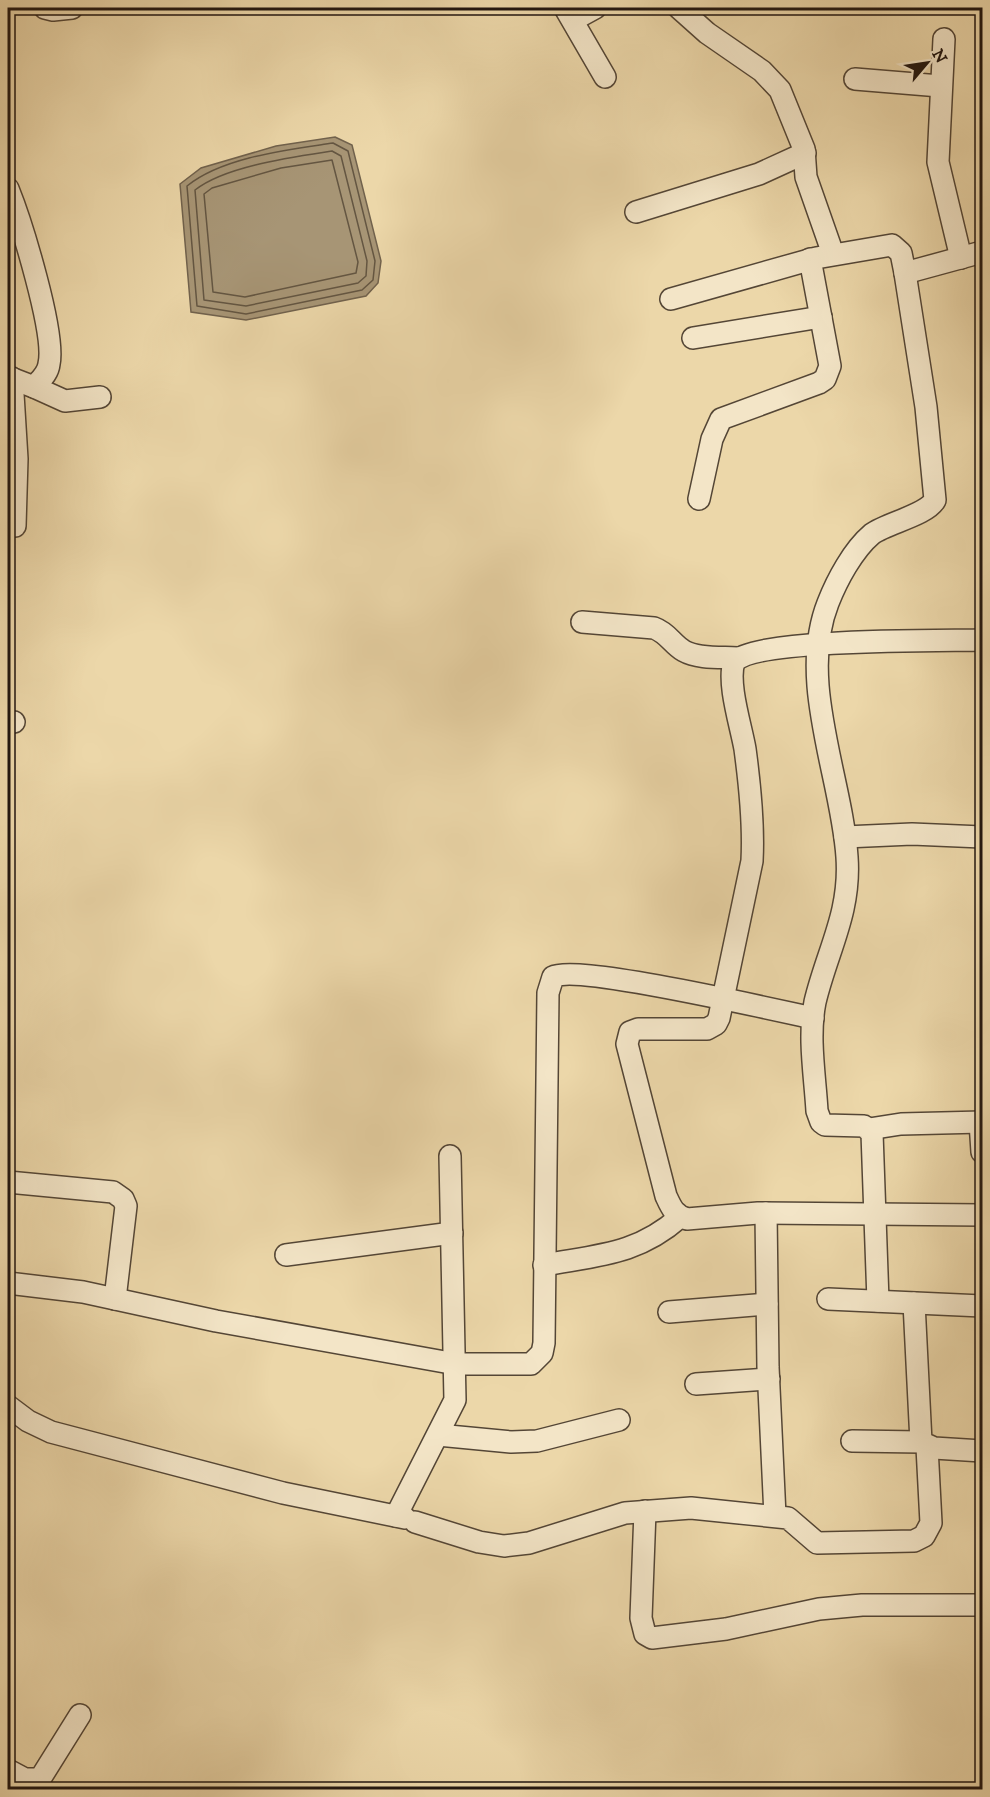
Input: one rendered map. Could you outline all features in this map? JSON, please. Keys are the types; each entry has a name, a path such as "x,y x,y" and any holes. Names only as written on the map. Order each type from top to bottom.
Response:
{"street":[{"path":"45,8 53,10 72,8"},
{"path":"595,8 569,14 605,77"},
{"path":"679,8 707,33 774,82 783,95 805,153 806,177 833,254"},
{"path":"944,39 938,162 961,258"},
{"path":"855,79 940,87"},
{"path":"636,212 759,174 805,153"},
{"path":"8,189 25,241 48,339 49,366 34,387"},
{"path":"671,299 833,254 892,245 901,253 926,407 935,500 922,511 881,529 865,541 850,561 828,603 820,642 820,696 845,837 847,893 843,919 819,986 813,1018 818,1117 825,1125 869,1129 901,1124 981,1122 982,1152"},
{"path":"905,273 982,252"},
{"path":"699,500 712,439 721,419 825,379 830,366 810,260"},
{"path":"693,338 821,317"},
{"path":"15,526 18,459 10,378 65,400 100,398"},
{"path":"582,622 654,628 664,631 681,649 689,653 737,658 747,654 820,642 982,640"},
{"path":"737,658 732,665 733,681 745,749 753,843 752,861 719,1018 712,1028 638,1029 630,1032 627,1037 666,1196 673,1211 687,1219 766,1213 982,1215"},
{"path":"845,837 912,834 982,837"},
{"path":"8,1283 83,1292 216,1321 456,1364 531,1364 539,1359 544,1343 548,993 553,977 568,973 633,982 813,1018"},
{"path":"869,1129 874,1140 878,1301"},
{"path":"405,1518 438,1435 455,1400 450,1156"},
{"path":"8,1182 113,1192 123,1199 126,1206 115,1299"},
{"path":"766,1213 769,1379 775,1516"},
{"path":"544,1265 627,1250 645,1243 680,1217"},
{"path":"286,1255 452,1233"},
{"path":"828,1299 982,1306"},
{"path":"8,1406 28,1421 51,1432 284,1493 405,1518 479,1542 504,1546 529,1543 625,1514 691,1508 788,1518 817,1543 919,1539 929,1530 931,1523 914,1303"},
{"path":"669,1312 767,1304"},
{"path":"696,1384 769,1379"},
{"path":"438,1435 511,1442 537,1440 620,1420"},
{"path":"852,1441 924,1444 982,1451"},
{"path":"645,1511 641,1618 645,1634 652,1638 726,1629 819,1609 862,1605 982,1605"},
{"path":"8,1770 25,1779 40,1779 80,1715"}],"water":[{"path":"335,137 352,145 381,261 378,283 366,296 246,320 191,312 180,184 201,168 276,146"}]}
